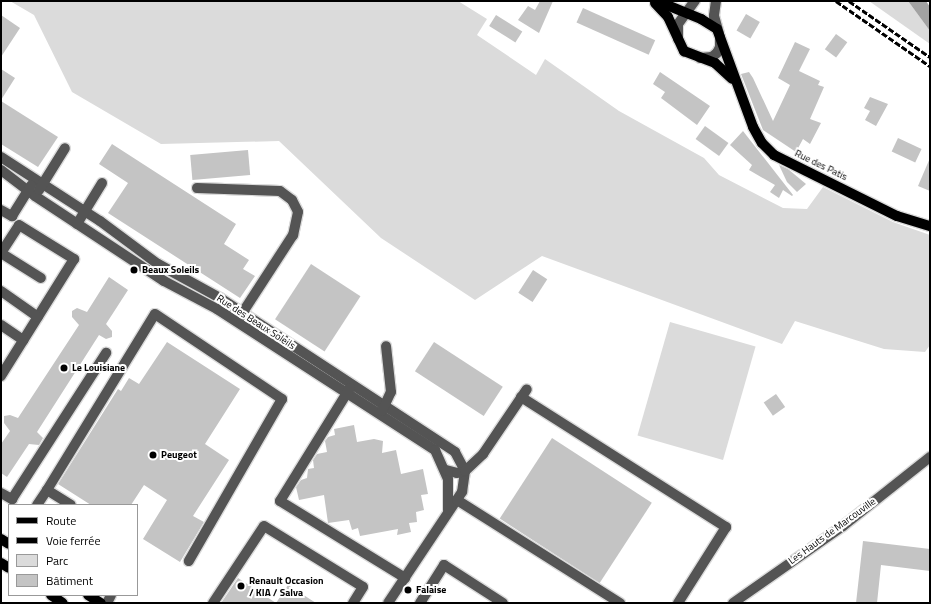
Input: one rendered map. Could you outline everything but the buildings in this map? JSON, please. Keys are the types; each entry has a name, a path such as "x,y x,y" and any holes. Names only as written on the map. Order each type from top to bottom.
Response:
{"main road":[{"name":"Rue des Patis","path":"652,1 665,12 679,43 688,54 721,67 737,86"},
{"path":"657,1 710,24 719,34"},
{"name":"Rue des Patis","path":"719,34 756,135 774,155 897,216 930,226"},
{"path":"52,596 63,603"},
{"path":"90,596 101,603"}],"street":[{"path":"679,43 677,27 695,1"},
{"path":"700,58 712,58 720,47 719,34 715,21 716,1"},
{"path":"1,210 12,216 31,194 65,148"},
{"name":"Rue des Beaux Soleils","path":"1,157 85,211 158,264 382,410 450,448 459,457 465,471 464,485 457,500 448,510 388,603"},
{"name":"Rue des Beaux Soleils","path":"1,170 31,194 164,281 239,317"},
{"path":"77,224 102,183"},
{"path":"197,188 280,191 292,200 298,212 293,235 239,317"},
{"path":"1,376 74,259 19,225 1,253 40,278"},
{"path":"1,292 38,317"},
{"path":"38,504 155,314 282,398 189,561"},
{"path":"1,325 23,340"},
{"path":"382,410 391,392 386,346"},
{"path":"1,492 12,499 106,353"},
{"path":"349,389 280,501 405,578"},
{"path":"446,470 465,471 483,454 524,393 726,527 678,603"},
{"name":"Rue des Beaux Soleils","path":"382,410 434,450 446,470 450,489 448,510"},
{"name":"Les Hauts de Marcouville","path":"733,603 843,526 930,457"},
{"path":"47,490 69,504"},
{"path":"457,500 620,603"},
{"path":"213,603 264,526 363,586 353,603"},
{"path":"420,603 444,565 503,603"}],"green space":[{"path":"10,1 458,1 487,19 477,35 536,75 545,59 619,111 704,158 719,175 783,208 807,209 823,187 893,222 930,235 930,345 925,352 884,349 795,321 782,344 542,256 475,300 381,238 279,141 161,144 72,92 34,15"},
{"path":"869,1 908,1 930,31 930,44"},
{"path":"670,322 756,347 723,460 637,435"}],"shaded area":[{"path":"908,1 926,1 930,7 930,31"}],"railway":[{"path":"836,1 930,66"},
{"path":"849,1 930,57"}],"place":[{"name":"Beaux Soleils","path":"134,270"},
{"name":"Le Louisiane","path":"64,368"},
{"name":"Peugeot","path":"153,455"},
{"name":"Renault Occasion / KIA / Salva","path":"241,586"},
{"name":"Falaise","path":"408,590"}]}
